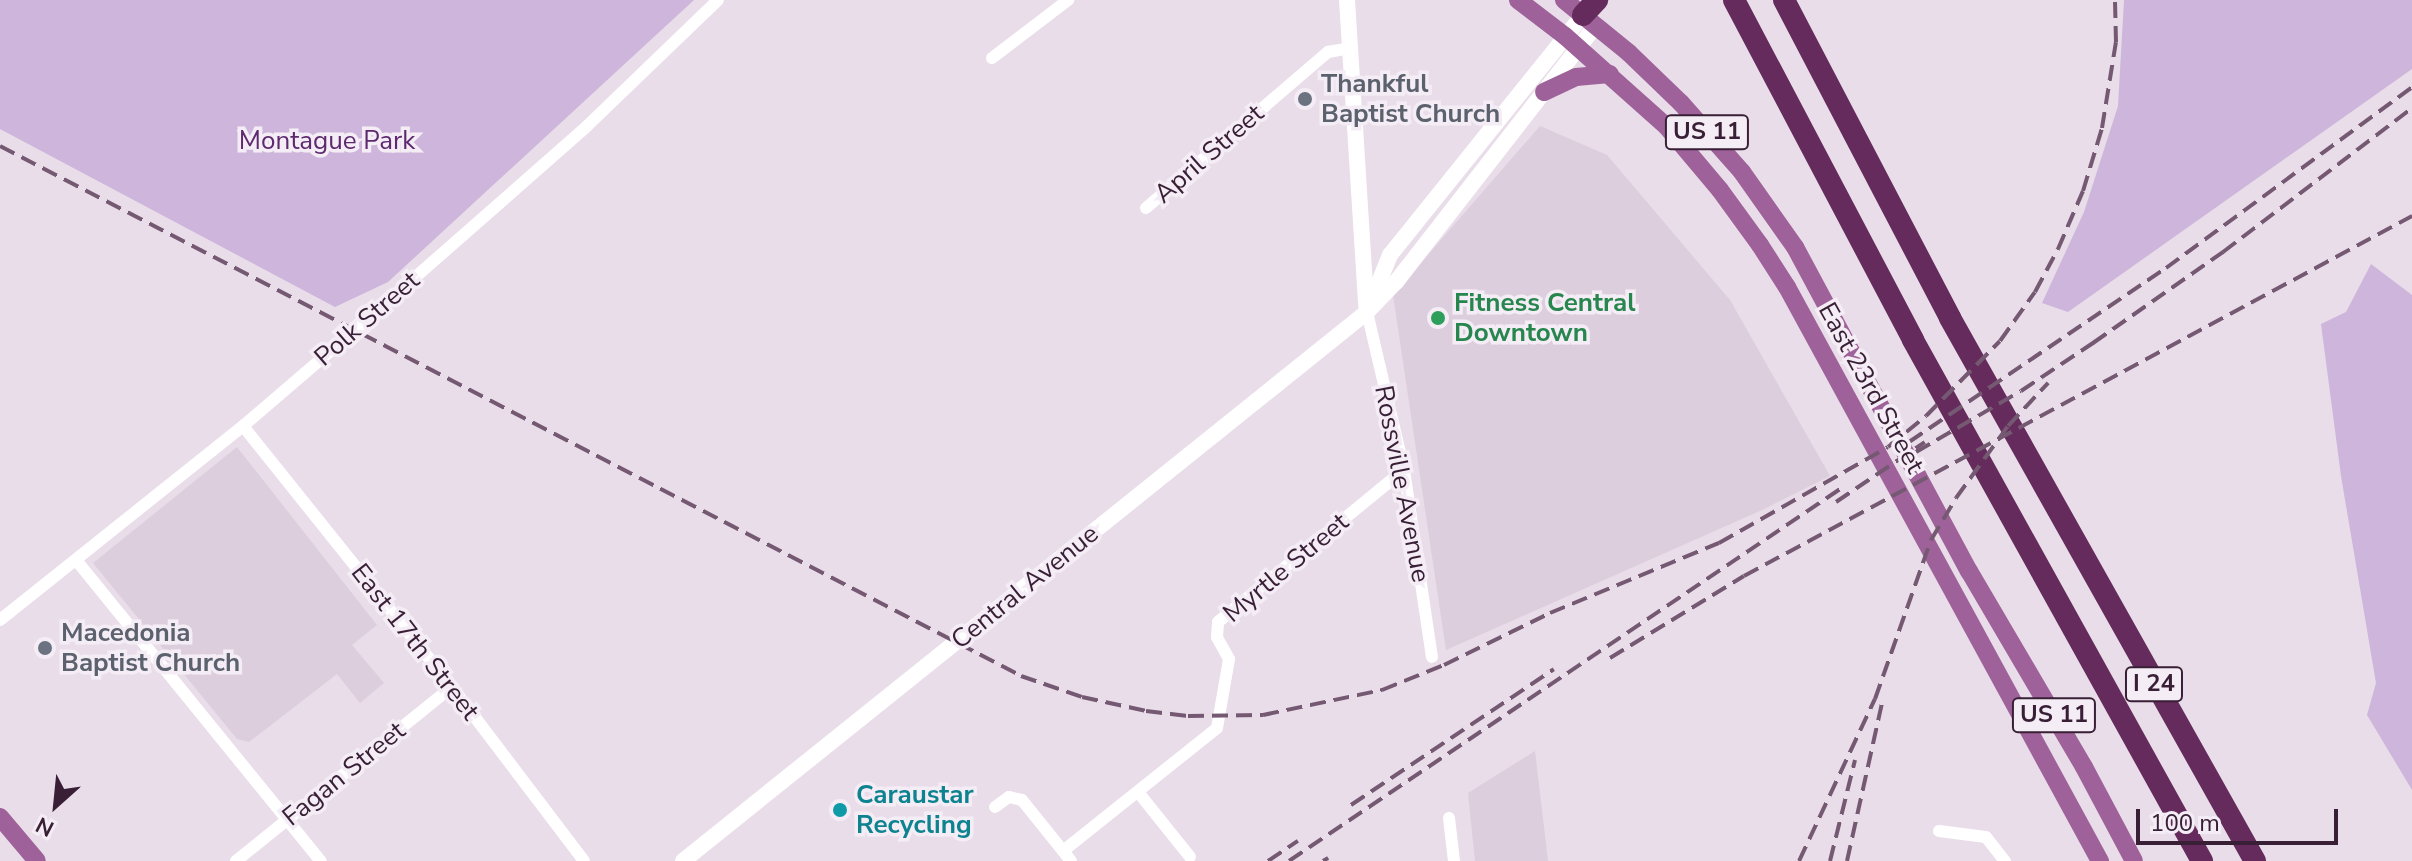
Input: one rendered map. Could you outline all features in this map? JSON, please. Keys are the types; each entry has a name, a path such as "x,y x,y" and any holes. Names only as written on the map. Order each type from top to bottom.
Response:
{"highway":[{"name":"I 24","path":"1734,0 1913,340 2138,741 2211,861"},
{"name":"I 24","path":"1784,0 1950,318 2255,861"},
{"path":"2138,741 2202,861"}],"main road":[{"path":"1347,0 1367,312"},
{"name":"East 23rd Street","path":"1518,0 1572,41 1667,127 1720,190 1787,287 2100,861"},
{"name":"East 23rd Street","path":"1564,0 1592,13 1681,103 1742,172 1795,247 1969,571 2084,767 2134,861"},
{"name":"Central Avenue","path":"1367,312 1390,255 1572,41 1592,13"},
{"name":"Central Avenue","path":"683,861 1367,312 1394,284 1544,92 1572,41"},
{"path":"1544,92 1576,77 1610,74"},
{"path":"0,817 37,861"}],"street":[{"name":"Polk Street","path":"0,620 243,426 586,127 718,0"},
{"path":"992,58 1068,0"},
{"name":"April Street","path":"1146,208 1328,52 1350,48"},
{"name":"Rossville Avenue","path":"1367,312 1404,470 1432,657"},
{"name":"East 17th Street","path":"243,426 452,687 584,861"},
{"name":"Myrtle Street","path":"1067,856 1138,792 1217,728 1229,659 1217,637 1218,622 1404,470"},
{"path":"76,560 321,861"},
{"name":"Fagan Street","path":"236,861 452,687"},
{"path":"1138,792 1190,857"},
{"path":"995,807 1015,796 1067,856"},
{"path":"1449,818 1454,861"},
{"path":"1939,831 1986,837 2005,861"}],"shaded area":[{"path":"1540,126 1607,155 1730,300 1830,476 1762,510 1446,650 1393,295"},
{"path":"237,447 377,625 352,645 384,683 360,703 337,674 249,742 237,739 93,563"},
{"path":"1535,751 1548,861 1475,861 1468,793"}],"green space":[{"name":"Montague Park","path":"0,0 694,0 388,282 335,307 0,129"},
{"path":"2124,0 2412,0 2412,69 2068,312 2042,303 2084,212 2118,106"},
{"path":"2371,264 2412,295 2412,790 2367,715 2376,683 2341,476 2321,324 2346,312"}],"railway":[{"path":"0,146 1021,676 1082,697 1146,711 1188,716 1263,715 1382,690 1444,665 1550,613 1719,543 1888,447 1926,416 2000,341 2035,292 2058,249 2083,191 2102,128 2116,42 2115,0"},
{"path":"1909,442 2166,268 2412,87"},
{"path":"1916,452 2021,391 2093,343 2223,252 2412,108"},
{"path":"1610,658 1744,576 2412,216"},
{"path":"1799,861 1875,699 1931,540 1956,498 2008,426 2048,383"},
{"path":"1836,502 1925,442"},
{"path":"1289,861 1843,487"},
{"path":"1351,805 1554,669"},
{"path":"1847,861 1883,699"},
{"path":"1830,861 1855,760"},
{"path":"1268,861 1298,841"},
{"path":"1323,861 1328,858"}],"place":[{"name":"Thankful Baptist Church","path":"1305,99"},
{"name":"Fitness Central Downtown","path":"1438,318"},
{"name":"Macedonia Baptist Church","path":"45,648"},
{"name":"Caraustar Recycling","path":"840,810"}]}
